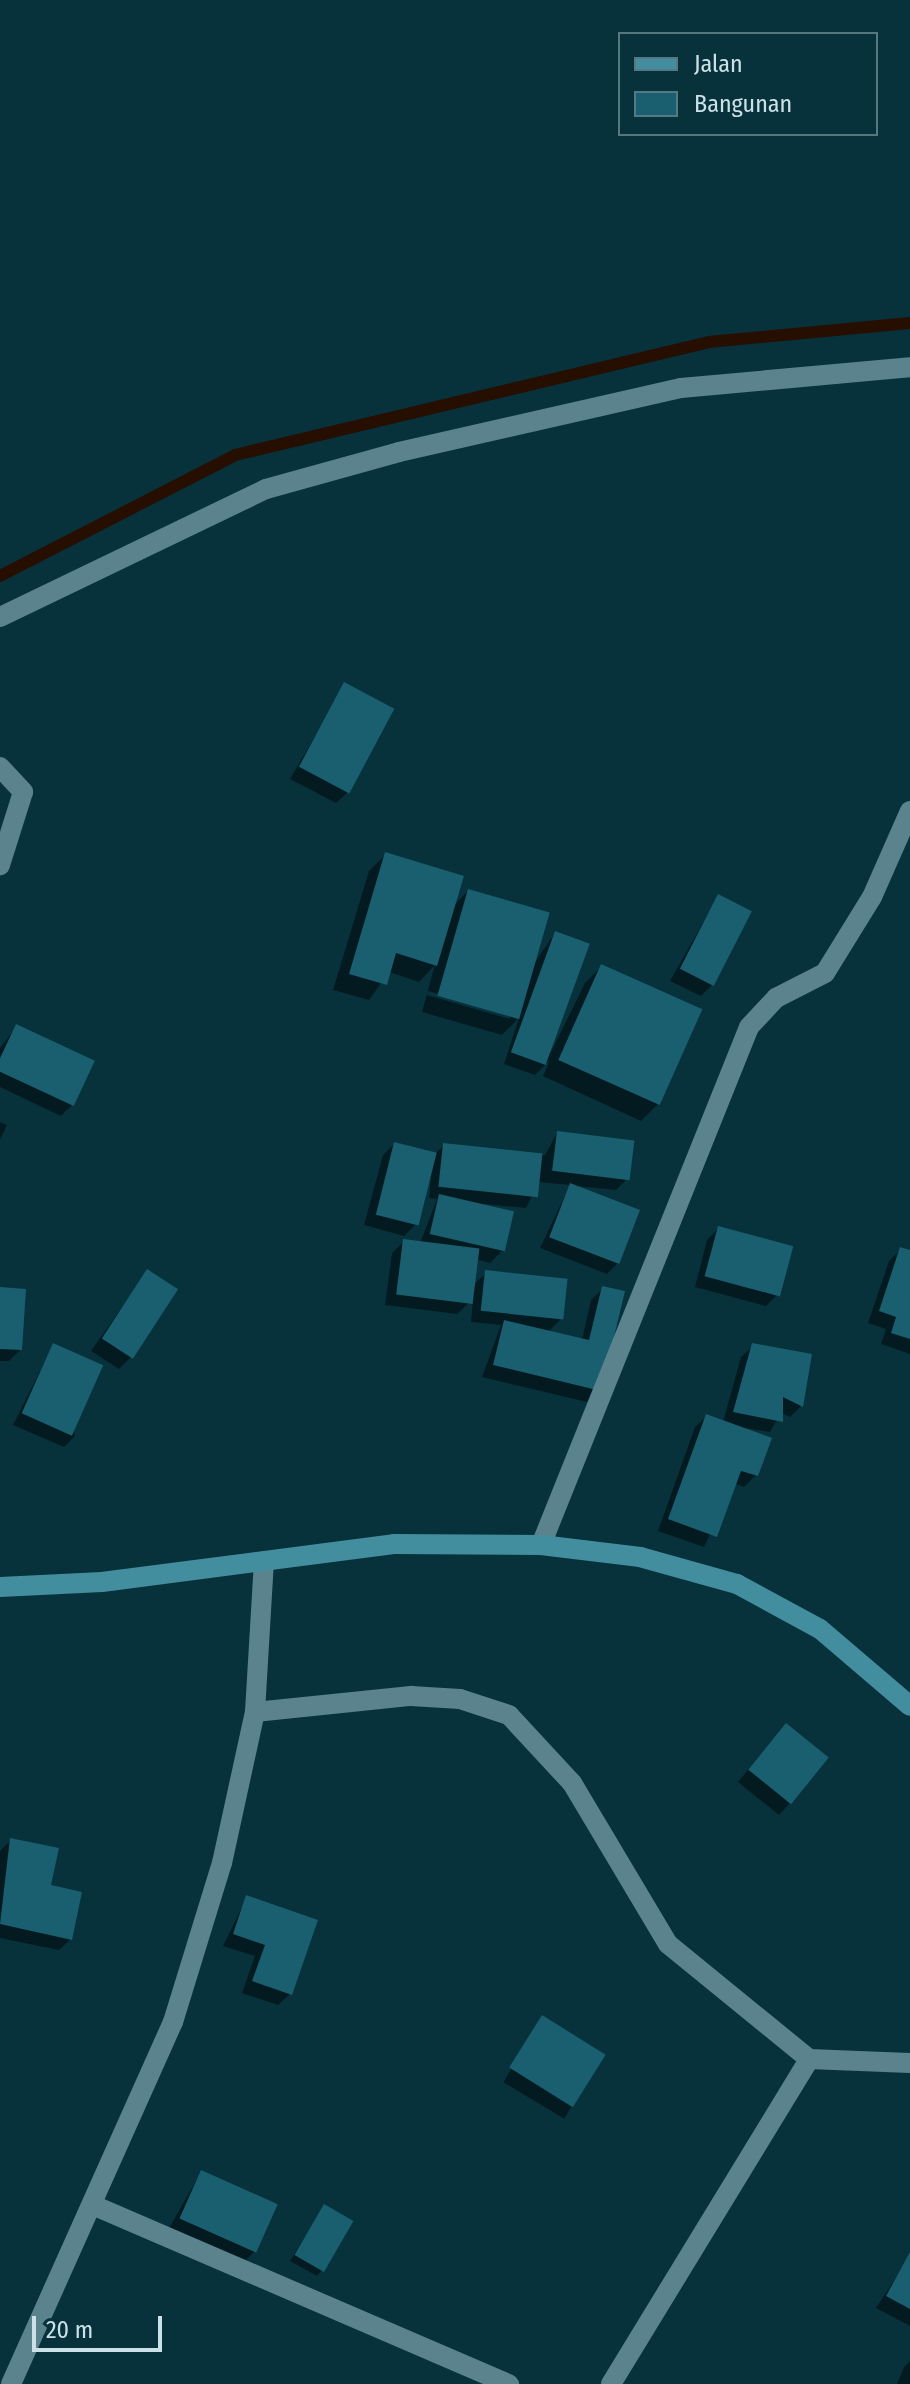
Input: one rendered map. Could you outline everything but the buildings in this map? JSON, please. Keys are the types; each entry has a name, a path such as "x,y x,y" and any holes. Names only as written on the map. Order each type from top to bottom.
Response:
{"main road":[{"path":"0,1587 264,1561 394,1544 541,1545 640,1557 737,1584 820,1629 910,1706"}],"street":[{"path":"0,617 266,489 384,456 681,388 910,367"},
{"path":"0,767 23,792 0,865"},
{"path":"541,1545 749,1027 776,998 825,973 872,897 910,811"},
{"path":"11,2384 95,2206 173,2022 222,1863 255,1704 259,1591 264,1561"},
{"path":"255,1704 411,1696 460,1699 509,1715 572,1783 668,1944 809,2059 910,2063"},
{"path":"611,2384 809,2059"},
{"path":"95,2206 509,2384"}],"waterway":[{"path":"0,576 235,455 709,342 910,323"}]}
